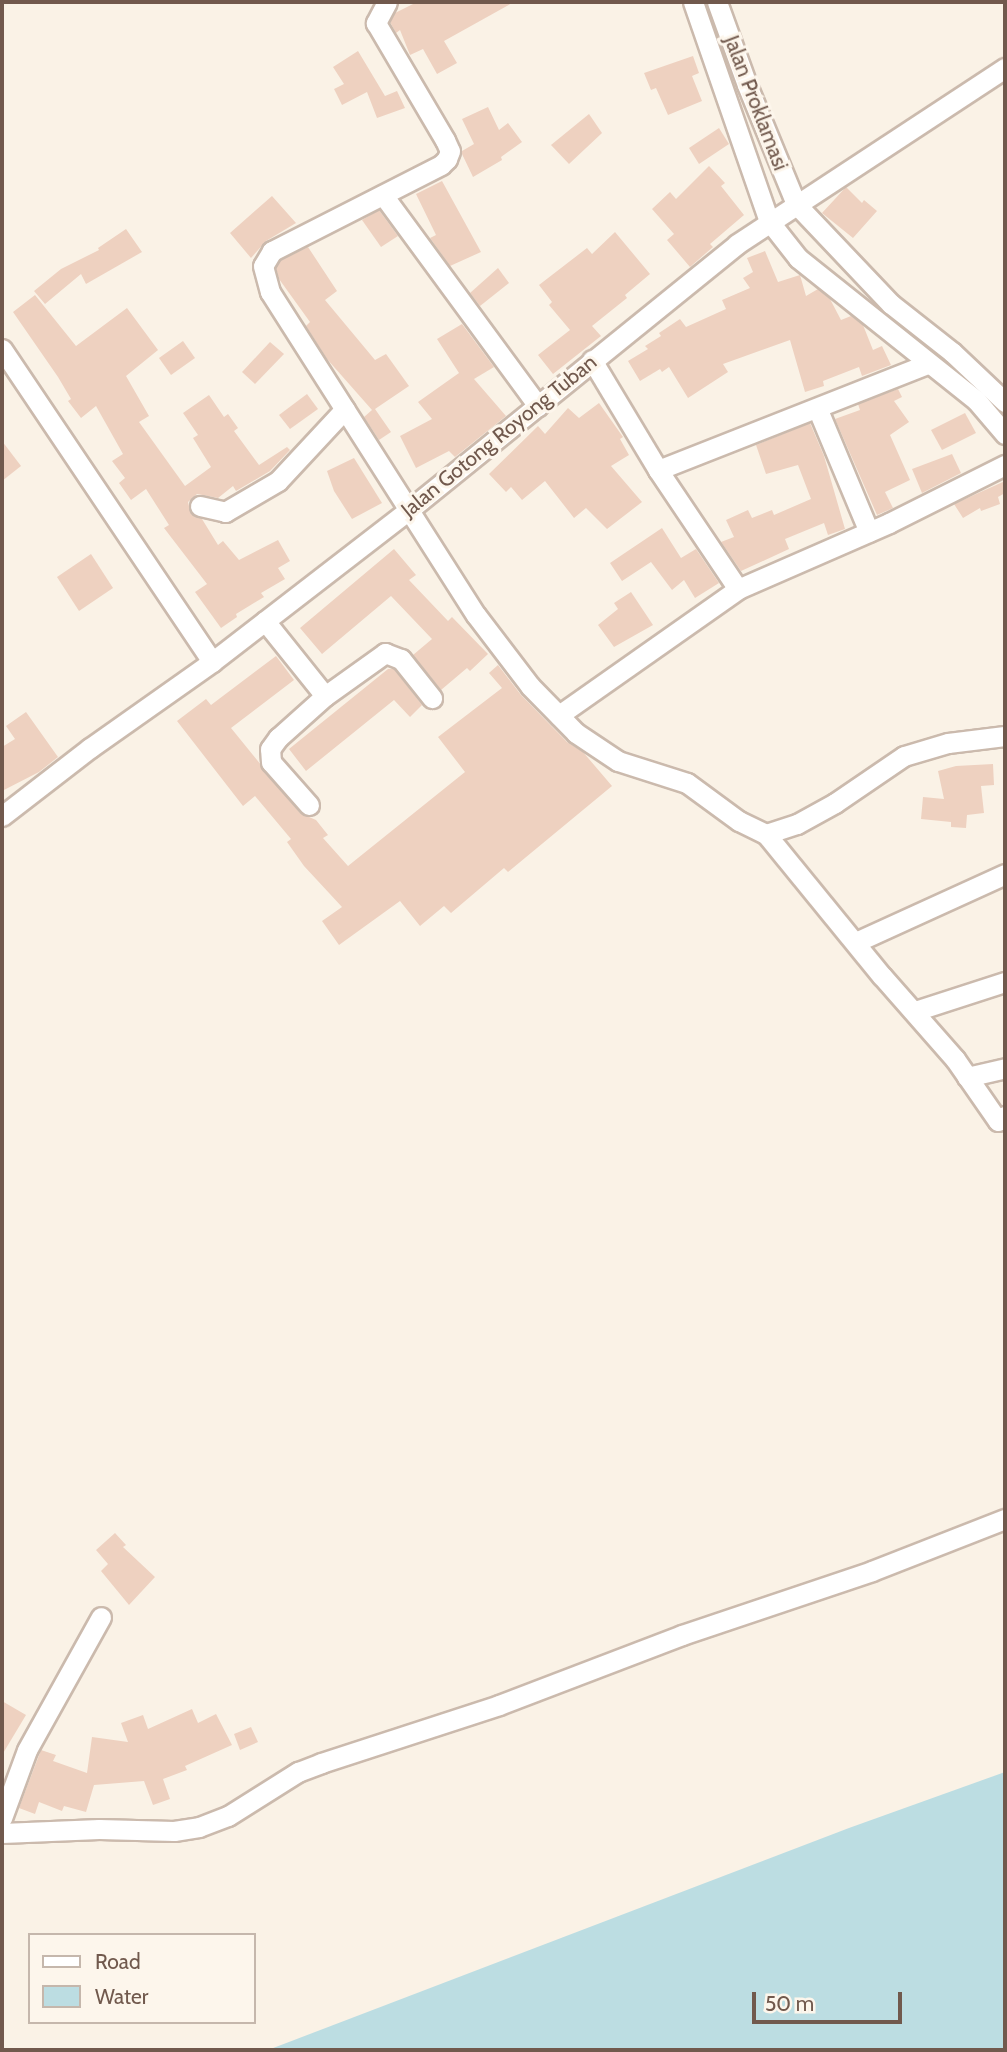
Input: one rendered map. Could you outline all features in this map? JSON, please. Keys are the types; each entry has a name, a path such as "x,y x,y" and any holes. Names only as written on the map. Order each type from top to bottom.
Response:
{"street":[{"path":"387,2 376,23 450,151 441,165 272,251 263,266 271,292 476,615 530,686 576,733 618,761 687,783 739,821 766,834 915,1011 1003,1122"},
{"path":"693,2 769,221 798,258 976,400 1005,434"},
{"name":"Jalan Proklamasi","path":"717,2 747,85 796,204"},
{"name":"Jalan Gotong Royong Tuban","path":"2,816 90,748 212,662 409,510 592,360 769,221 906,135 1005,68"},
{"path":"383,195 538,406"},
{"path":"796,204 891,304 952,352 1005,402"},
{"path":"2,349 212,662"},
{"path":"592,360 659,470 738,589"},
{"path":"659,470 818,410 929,363"},
{"path":"200,506 225,512 278,481 345,409"},
{"path":"818,410 869,532"},
{"path":"559,715 738,589 869,532 1005,465"},
{"path":"265,621 325,696"},
{"path":"309,806 271,762 270,749 278,738 325,696 385,653 401,659 432,698"},
{"path":"766,834 797,824 835,803 904,756 948,743 1005,736"},
{"path":"856,942 1005,874"},
{"path":"915,1011 1005,982"},
{"path":"967,1077 1005,1068"},
{"path":"2,1833 99,1829 174,1831 199,1828 228,1816 298,1772 321,1763 499,1705 682,1635 872,1571 1005,1520"},
{"path":"2,1818 27,1750 101,1617"}],"water":[{"path":"1005,1772 1005,2050 268,2050 849,1828"}],"building":[{"path":"417,2 514,2 444,41 457,63 437,74 423,49 410,55 400,30 396,33 390,22 395,13"},
{"path":"358,51 385,96 397,91 405,108 377,118 367,92 342,105 334,89 344,84 333,67"},
{"path":"693,56 699,73 692,76 702,101 668,115 656,88 651,90 644,73"},
{"path":"488,107 499,130 508,123 522,142 501,157 502,160 473,177 462,151 474,144 462,119"},
{"path":"589,114 602,133 569,164 551,145"},
{"path":"719,128 729,144 699,164 689,148"},
{"path":"709,166 725,183 721,186 744,215 710,244 713,247 690,267 667,240 674,234 652,209 670,192 676,199"},
{"path":"442,181 481,252 450,266 430,238 436,235 416,194"},
{"path":"846,187 862,203 864,200 877,211 853,238 822,213"},
{"path":"272,196 296,223 266,241 251,258 230,233"},
{"path":"379,210 398,236 381,247 362,220"},
{"path":"126,229 142,252 86,284 81,274 45,304 34,291 61,269 99,250 98,248"},
{"path":"615,232 650,274 625,295 627,298 592,326 601,336 553,374 538,355 570,330 549,305 552,302 539,285 587,248 592,254"},
{"path":"308,247 337,291 325,300 375,360 386,354 409,386 375,409 391,432 379,440 364,417 372,410 327,359 306,326 310,322 279,279 276,268 281,260"},
{"path":"765,251 778,282 800,275 806,296 818,289 830,299 841,320 851,316 863,325 873,350 882,346 891,365 862,376 859,367 823,381 824,386 805,392 790,340 723,364 728,372 688,398 669,367 662,372 660,369 640,381 628,361 648,349 645,346 680,319 686,327 726,309 722,300 750,288 743,278 753,272 747,258"},
{"path":"498,268 509,283 480,306 470,293"},
{"path":"35,295 76,346 127,308 158,350 126,376 149,416 139,422 185,486 211,467 193,438 198,435 183,413 209,395 224,417 228,414 238,428 234,431 259,465 287,447 290,450 270,471 236,491 233,486 218,498 197,494 188,502 191,514 202,519 218,545 223,541 239,560 278,540 290,561 278,568 285,579 261,593 264,597 236,614 237,617 221,628 195,592 207,584 164,528 169,525 146,489 131,500 119,483 125,478 112,461 123,454 96,406 81,418 68,401 71,399 58,377 13,312"},
{"path":"462,324 494,367 474,379 506,416 455,457 449,451 416,468 400,436 432,419 418,402 459,373 437,339"},
{"path":"183,341 195,358 171,375 159,358"},
{"path":"270,342 284,354 255,384 242,372"},
{"path":"898,389 902,397 894,401 909,422 890,435 910,480 885,492 893,508 877,515 835,419 860,410 858,404"},
{"path":"307,394 318,409 290,429 279,415"},
{"path":"599,403 623,437 620,439 629,455 611,466 642,502 607,529 586,508 574,518 545,481 522,500 511,487 506,492 489,474 538,426 545,434 568,408 579,418"},
{"path":"965,413 976,433 942,450 931,430"},
{"path":"810,423 824,456 845,529 828,535 824,523 785,539 789,549 741,571 721,542 734,537 726,520 748,510 752,518 772,510 774,515 811,499 798,465 766,474 756,445"},
{"path":"2,441 21,466 2,481"},
{"path":"952,454 961,473 922,493 912,469"},
{"path":"354,458 382,503 352,519 334,491 327,471"},
{"path":"1005,481 1005,493 998,497 1000,504 981,511 980,508 963,518 954,504"},
{"path":"662,528 681,558 696,549 719,583 695,598 684,580 672,590 651,562 622,581 610,563"},
{"path":"394,549 416,575 409,580 448,621 452,617 488,654 470,671 467,668 441,690 413,655 432,639 391,596 322,654 300,628"},
{"path":"91,554 113,588 79,611 57,577"},
{"path":"631,592 653,625 614,647 598,625 618,609 614,603"},
{"path":"276,656 294,680 231,728 300,813 316,820 328,835 323,838 348,866 465,772 438,737 502,688 489,673 498,665 521,695 567,742 583,752 612,786 508,872 504,868 451,913 444,906 420,926 400,901 339,945 322,921 342,907 304,866 287,842 291,839 255,796 243,806 177,721 206,699 211,705"},
{"path":"388,669 394,669 422,705 410,717 394,700 306,771 289,749"},
{"path":"26,712 58,757 39,772 2,791 2,747 15,739 6,726"},
{"path":"993,764 994,785 981,786 984,813 967,815 966,828 951,827 951,822 921,819 923,797 944,799 938,771 956,766"},
{"path":"115,1533 126,1545 123,1547 155,1577 129,1605 101,1571 108,1564 96,1550"},
{"path":"2,1701 26,1715 2,1755"},
{"path":"192,1709 198,1723 216,1714 232,1745 185,1766 187,1770 163,1779 170,1799 153,1805 144,1781 94,1785 86,1812 64,1806 62,1811 39,1802 35,1814 19,1808 41,1750 56,1755 53,1761 87,1773 92,1737 128,1742 121,1723 143,1715 148,1729"},
{"path":"251,1727 258,1742 240,1750 234,1734"}]}
